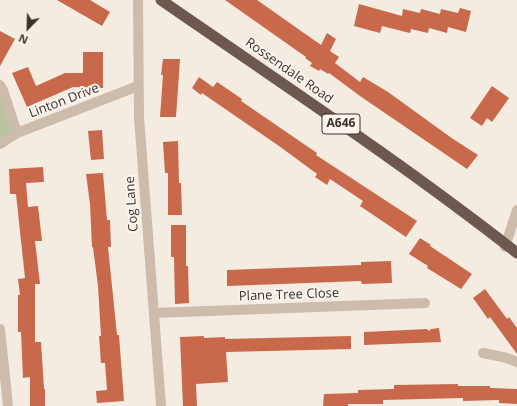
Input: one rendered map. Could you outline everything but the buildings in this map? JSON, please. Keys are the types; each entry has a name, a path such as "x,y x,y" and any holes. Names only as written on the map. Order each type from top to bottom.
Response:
{"highway":[{"name":"Rossendale Road","path":"161,0 390,158 463,211 506,246 517,252"}],"street":[{"name":"Cog Lane","path":"138,0 139,117 161,406"},
{"path":"0,85 17,132"},
{"name":"Linton Drive","path":"0,144 17,132 138,86"},
{"path":"506,246 517,210"},
{"name":"Plane Tree Close","path":"154,314 425,303"},
{"path":"0,329 3,382 8,406"},
{"path":"483,353 507,358 517,362"}],"green space":[{"path":"0,85 17,133 0,144"}]}
